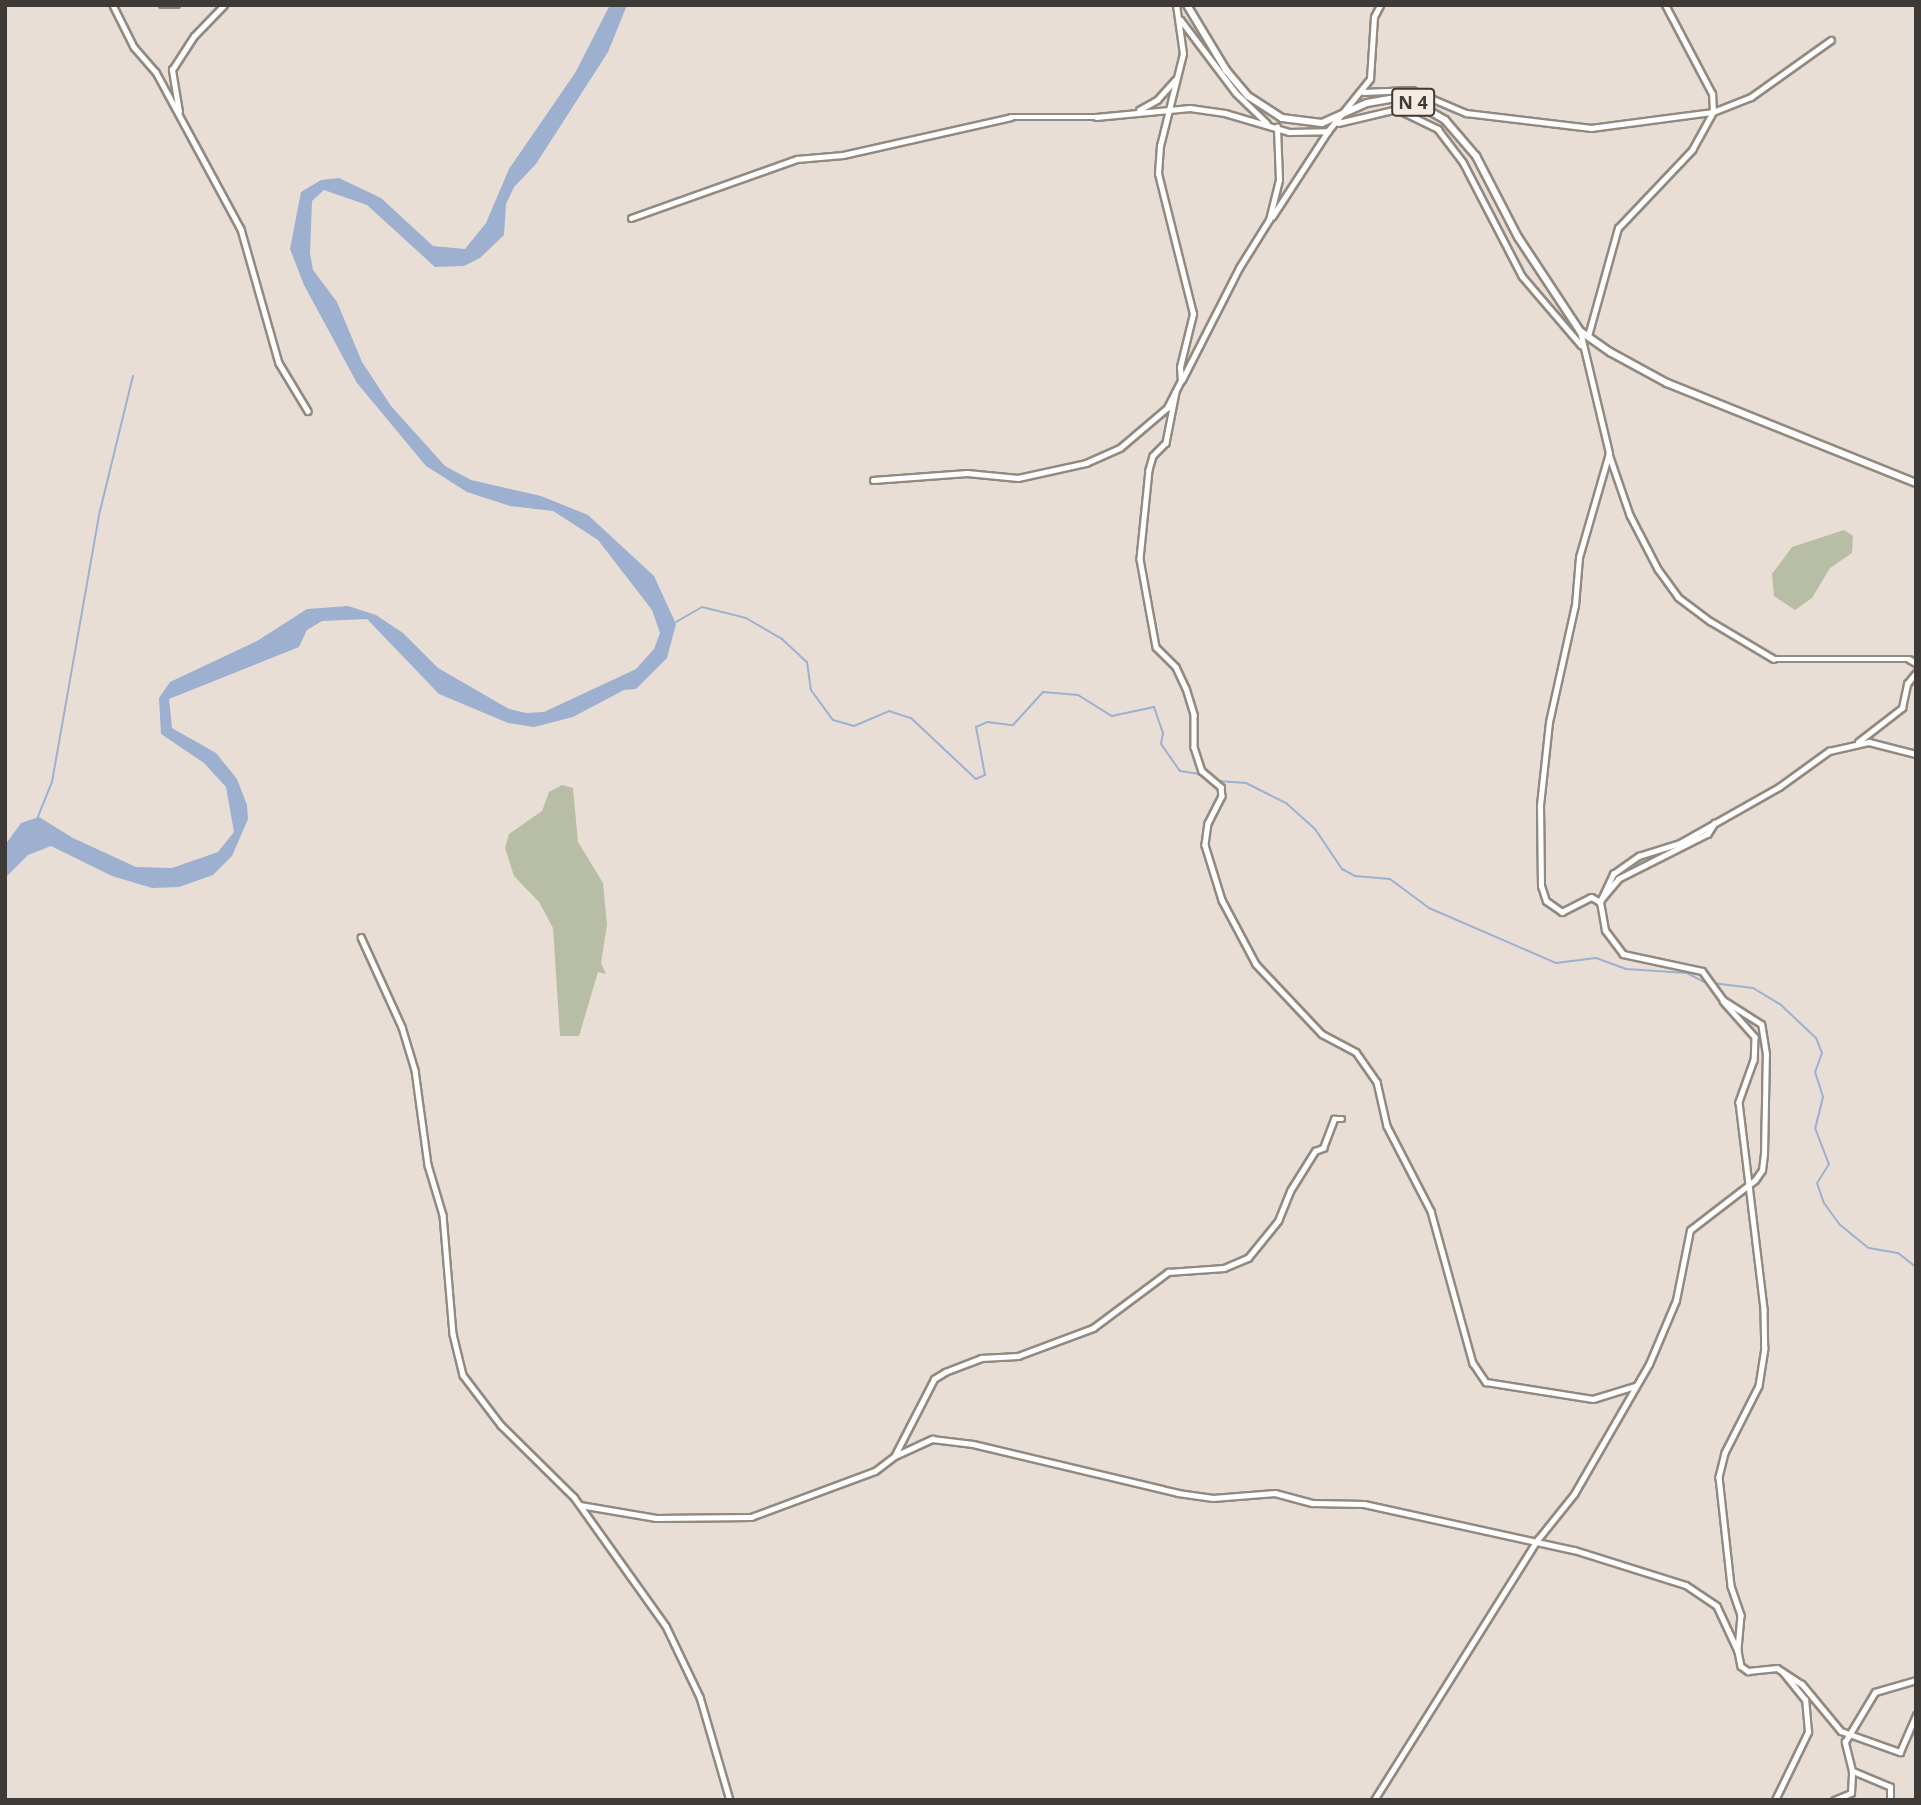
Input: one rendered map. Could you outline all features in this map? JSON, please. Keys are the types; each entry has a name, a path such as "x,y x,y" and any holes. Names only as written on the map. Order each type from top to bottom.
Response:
{"main road":[{"name":"N 4","path":"1187,5 1226,70 1264,108 1302,124 1344,115 1367,103 1396,98 1414,102 1445,120 1476,156 1518,237 1580,331 1668,383 1916,483"}],"street":[{"path":"113,5 180,116 241,229 279,363 309,411"},
{"path":"162,5 177,5"},
{"path":"180,116 172,70 194,36 224,5"},
{"path":"1176,5 1181,19 1183,54 1160,146 1158,174 1194,314 1180,367 1181,381"},
{"path":"873,480 967,473 1018,478 1086,463 1142,434 1167,408 1239,268 1269,220 1328,131 1338,123 1370,79 1374,17 1380,5"},
{"path":"1588,336 1618,228 1692,150 1713,112 1712,94 1665,5"},
{"path":"1181,19 1236,93 1268,124"},
{"path":"1362,92 1412,90 1474,115 1591,128 1713,112 1751,97 1831,40"},
{"path":"1135,112 1157,100 1175,79"},
{"path":"1338,123 1397,108 1438,129 1463,162 1522,276 1581,345"},
{"path":"631,218 797,159 843,155 1011,117 1096,117 1171,110 1225,113 1307,135 1328,131"},
{"path":"1269,220 1279,180 1278,127"},
{"path":"1580,331 1581,345 1609,453 1630,515 1658,569 1678,597 1710,621 1774,659 1909,659 1916,663"},
{"path":"1176,392 1166,443 1153,456 1149,470 1140,559 1156,647 1176,667 1186,688 1194,715 1194,747 1202,771 1221,787 1222,796 1208,822 1205,845 1223,900 1256,964 1322,1034 1356,1052 1377,1082 1387,1126 1431,1211 1473,1363 1486,1382 1593,1399 1635,1387"},
{"path":"1600,902 1591,897 1562,912 1546,901 1539,826 1549,722 1575,606 1578,557 1609,453"},
{"path":"1738,1651 1741,1615 1731,1586 1719,1477 1725,1453 1759,1386 1765,1348 1761,1275 1747,1185 1739,1102 1754,1059 1755,1037 1706,977 1690,967 1623,954 1605,930 1600,902 1613,874 1639,856 1680,843 1779,787 1829,751 1858,743 1902,708 1907,684 1916,673"},
{"path":"1858,743 1916,754"},
{"path":"1600,902 1619,879 1708,834 1715,824"},
{"path":"361,937 402,1027 415,1070 428,1165 435,1175 443,1215 458,1363 501,1425 580,1506 680,1650 700,1697 730,1800"},
{"path":"1374,1800 1536,1542 1574,1494 1635,1387 1676,1300 1690,1230 1762,1170 1766,1054 1761,1024 1723,1000"},
{"path":"895,1456 911,1418 934,1379 945,1372 981,1358 1018,1356 1093,1328 1168,1272 1224,1268 1248,1258 1278,1221 1315,1151 1323,1148 1334,1119 1342,1119"},
{"path":"580,1506 656,1518 751,1517 875,1471 895,1456 932,1439 974,1444 1178,1493 1213,1498 1275,1493 1313,1503 1364,1504 1536,1542 1686,1585 1717,1606 1748,1671 1777,1668 1802,1684 1833,1724 1849,1735 1900,1752 1916,1715"},
{"path":"1775,1800 1808,1732 1805,1700 1783,1672"},
{"path":"1834,1800 1852,1793 1852,1771 1845,1742 1875,1692 1916,1680"},
{"path":"1852,1771 1890,1787 1890,1800"}],"green space":[{"path":"1844,530 1853,536 1852,553 1830,568 1812,598 1795,610 1774,596 1772,574 1792,547"},
{"path":"562,785 573,788 578,842 603,883 607,925 601,963 606,974 598,972 579,1036 560,1036 553,928 539,902 514,876 505,848 509,834 542,811 549,792"}],"water":[{"path":"610,5 627,5 608,52 536,164 514,187 506,204 504,235 480,258 464,266 435,267 367,205 324,190 312,201 310,253 313,270 337,302 362,362 391,406 445,466 471,480 541,496 588,515 654,576 676,624 667,658 636,689 624,690 573,717 534,727 508,723 439,694 367,619 322,621 307,630 299,647 169,699 172,728 216,753 237,779 247,805 248,819 232,856 213,875 179,887 152,888 112,876 51,846 28,855 5,878 5,845 21,823 39,817 73,838 136,867 172,868 218,852 234,832 226,787 204,763 161,734 159,698 170,682 257,641 307,609 348,606 376,615 403,633 438,668 509,709 526,713 544,712 636,669 654,649 660,633 652,610 598,540 553,511 510,506 467,492 426,466 357,383 304,285 290,249 301,192 321,180 339,178 381,198 433,246 465,249 486,223 509,169 575,73"}],"waterway":[{"path":"37,819 52,782 100,511 133,376"},
{"path":"676,622 702,607 746,618 782,639 807,662 811,690 833,720 854,726 889,711 911,718 976,779 985,775 976,727 987,722 1013,725 1043,692 1078,695 1112,716 1154,707 1163,733 1161,744 1180,771 1198,774 1214,783"},
{"path":"1218,781 1246,783 1286,803 1315,829 1342,869 1355,876 1390,879 1429,908 1556,963 1596,958 1626,969 1687,973 1704,982 1753,988 1781,1005 1816,1038 1822,1053 1815,1072 1823,1097 1815,1128 1829,1164 1817,1183 1824,1203 1839,1224 1869,1248 1898,1253 1916,1267"}]}
